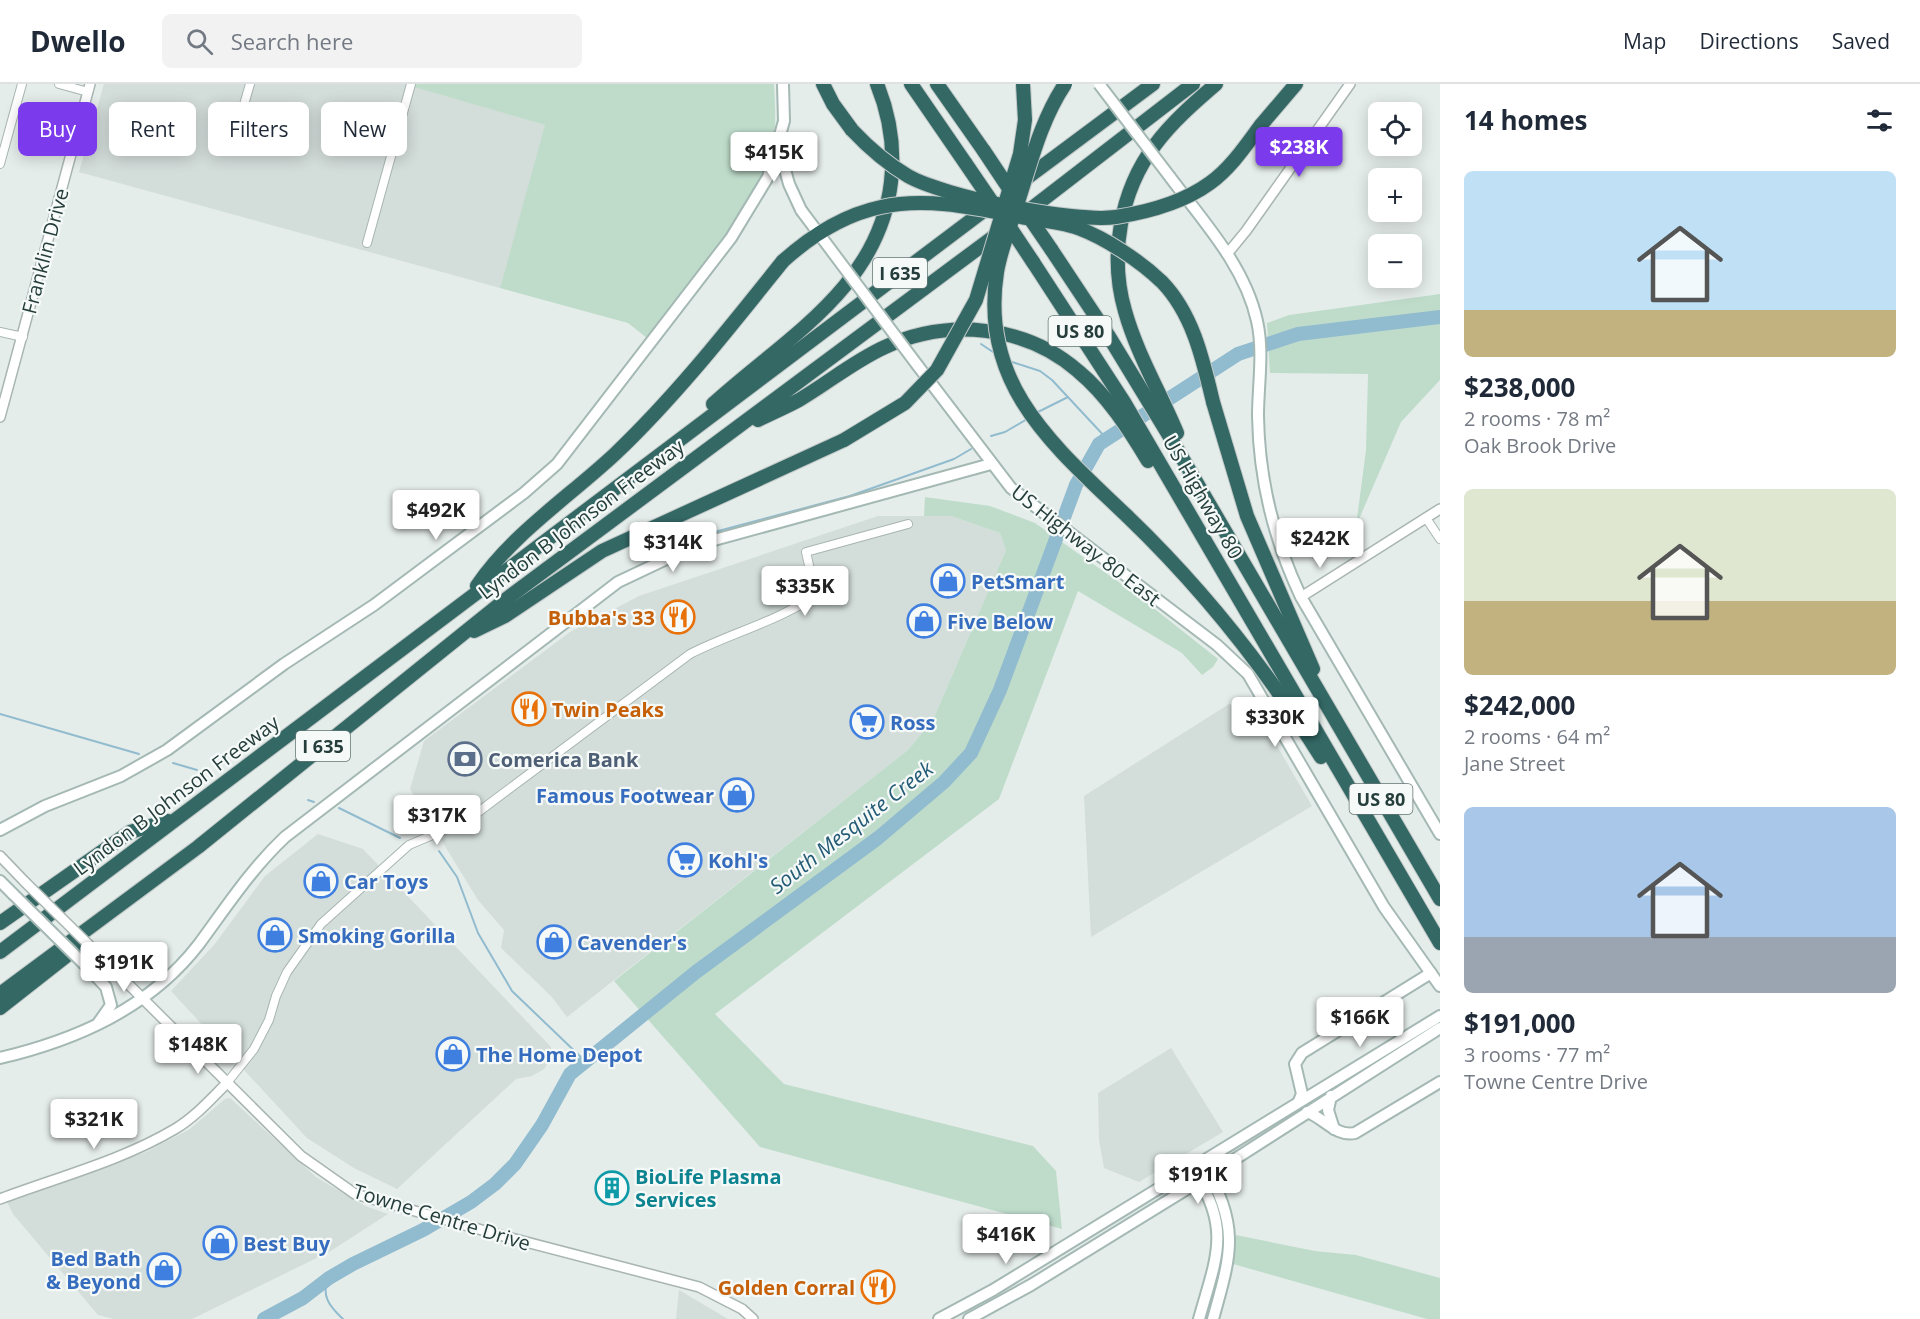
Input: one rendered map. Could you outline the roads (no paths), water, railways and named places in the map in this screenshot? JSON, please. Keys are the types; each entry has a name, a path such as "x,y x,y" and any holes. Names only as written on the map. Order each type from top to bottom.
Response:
{"highway":[{"path":"823,84 837,110 852,130 883,160 909,177 940,190 1088,217 1115,217 1156,208 1210,183 1228,167 1296,84"},
{"path":"648,463 726,393 818,316 860,270 883,220 892,171 890,130 877,84"},
{"name":"US 80","path":"911,84 1033,262 1118,404"},
{"name":"US 80","path":"937,84 1051,249 1171,430"},
{"path":"447,645 505,616 602,551 844,440 904,403 937,370 976,300 1020,154 1025,120 1023,84"},
{"path":"1065,84 1037,140 997,271 994,319 1001,354 1019,401 1056,447 1184,574 1232,629 1284,700 1343,792 1375,832"},
{"name":"Lyndon B Johnson Freeway","path":"0,952 1153,84"},
{"name":"Lyndon B Johnson Freeway","path":"0,994 198,847 447,645 984,244 1193,84"},
{"path":"1171,430 1131,331 1120,291 1118,251 1123,215 1135,179 1154,146 1179,117 1216,84"},
{"path":"470,597 495,560 599,469 664,404 783,261 808,239 848,217 881,207 910,203 985,210 1078,228 1106,242 1142,266 1162,282 1176,299 1198,345 1247,516 1306,650 1323,699"},
{"path":"726,435 798,400 884,347 927,333 950,330 973,329 998,333 1041,346 1078,371 1118,404"},
{"name":"US Highway 80","path":"1118,404 1144,445 1177,507 1209,547 1440,943"},
{"name":"US Highway 80","path":"1171,430 1196,481 1440,899"},
{"path":"0,923 130,832 179,818"},
{"path":"0,1008 198,847"}],"main road":[{"name":"US Highway 80 East","path":"783,84 784,121 778,144 789,184 801,210 1011,488 1217,645 1248,674 1384,907 1440,986"},
{"path":"1099,84 1227,254 1247,291 1259,335 1259,437 1263,480 1278,540 1301,597 1440,834"},
{"name":"Lyndon B Johnson Freeway","path":"0,830 45,806 121,776 167,750 284,664 374,605 524,493 557,464 731,238 768,177 778,144"},
{"path":"0,1058 41,1048 95,1027 143,998 198,945 238,887 285,837 618,582 696,545 991,464"},
{"path":"0,881 110,993 108,1011 95,1027"},
{"path":"1299,1101 1302,1094 1295,1064 1302,1053 1431,973"},
{"path":"939,1319 993,1290 1299,1101 1439,1021"},
{"path":"969,1319 1000,1303 1210,1174 1331,1096 1439,1021"},
{"path":"1296,1071 1306,1083 1323,1087"},
{"path":"1307,1112 1318,1116 1334,1129 1349,1134 1360,1131 1440,1082"},
{"path":"1331,1096 1328,1110 1334,1129"},
{"path":"1275,1117 1282,1128"},
{"path":"1203,1161 1210,1174 1223,1219 1229,1257 1213,1319"},
{"path":"1191,1168 1223,1219 1200,1319"},
{"path":"993,1290 1000,1303"}],"street":[{"path":"0,165 22,84"},
{"path":"59,84 89,88"},
{"path":"245,102 250,84"},
{"path":"367,243 411,84"},
{"path":"1227,254 1246,231 1350,84"},
{"name":"Franklin Drive","path":"0,417 89,88"},
{"path":"0,332 23,337"},
{"path":"1301,597 1440,509"},
{"path":"1426,518 1440,539"},
{"path":"0,1198 150,1142 176,1129 199,1111 226,1084 259,1041 269,1020 276,996 303,947 321,924 409,845 454,826 477,813 690,654 714,642 766,624 810,599 815,592 806,552 908,524"},
{"name":"Towne Centre Drive","path":"0,856 226,1084 324,1174 368,1199 699,1287 742,1309 753,1319"}],"waterway":[{"name":"South Mesquite Creek","path":"264,1319 303,1298 329,1278 353,1264 423,1230 471,1202 495,1184 515,1164 542,1125 570,1074 696,972 878,838 944,782 971,753 1000,690 1076,485 1099,444 1238,354 1298,334 1440,317"},
{"path":"981,344 996,354"},
{"path":"1009,361 1040,371 1052,380 1107,439"},
{"path":"1036,413 1068,397"},
{"path":"991,436 1005,432 1029,418"},
{"path":"662,546 850,496 954,459 971,449"},
{"path":"0,714 139,754"},
{"path":"173,763 197,770"},
{"path":"308,800 314,802"},
{"path":"339,808 400,838"},
{"path":"439,851 457,877 478,933 512,991 585,1061"},
{"path":"329,1278 326,1284 326,1295 334,1310 343,1319"}],"place":[{"name":"PetSmart","path":"948,581"},
{"name":"Bubba's 33","path":"678,617"},
{"name":"Five Below","path":"924,621"},
{"name":"Twin Peaks","path":"529,709"},
{"name":"Ross","path":"867,722"},
{"name":"Comerica Bank","path":"465,759"},
{"name":"Famous Footwear","path":"737,795"},
{"name":"Kohl's","path":"685,860"},
{"name":"Car Toys","path":"321,881"},
{"name":"Smoking Gorilla","path":"275,935"},
{"name":"Cavender's","path":"554,942"},
{"name":"The Home Depot","path":"453,1054"},
{"name":"BioLife Plasma Services","path":"612,1188"},
{"name":"Best Buy","path":"220,1243"},
{"name":"Bed Bath & Beyond","path":"164,1270"},
{"name":"Golden Corral","path":"878,1287"}]}
